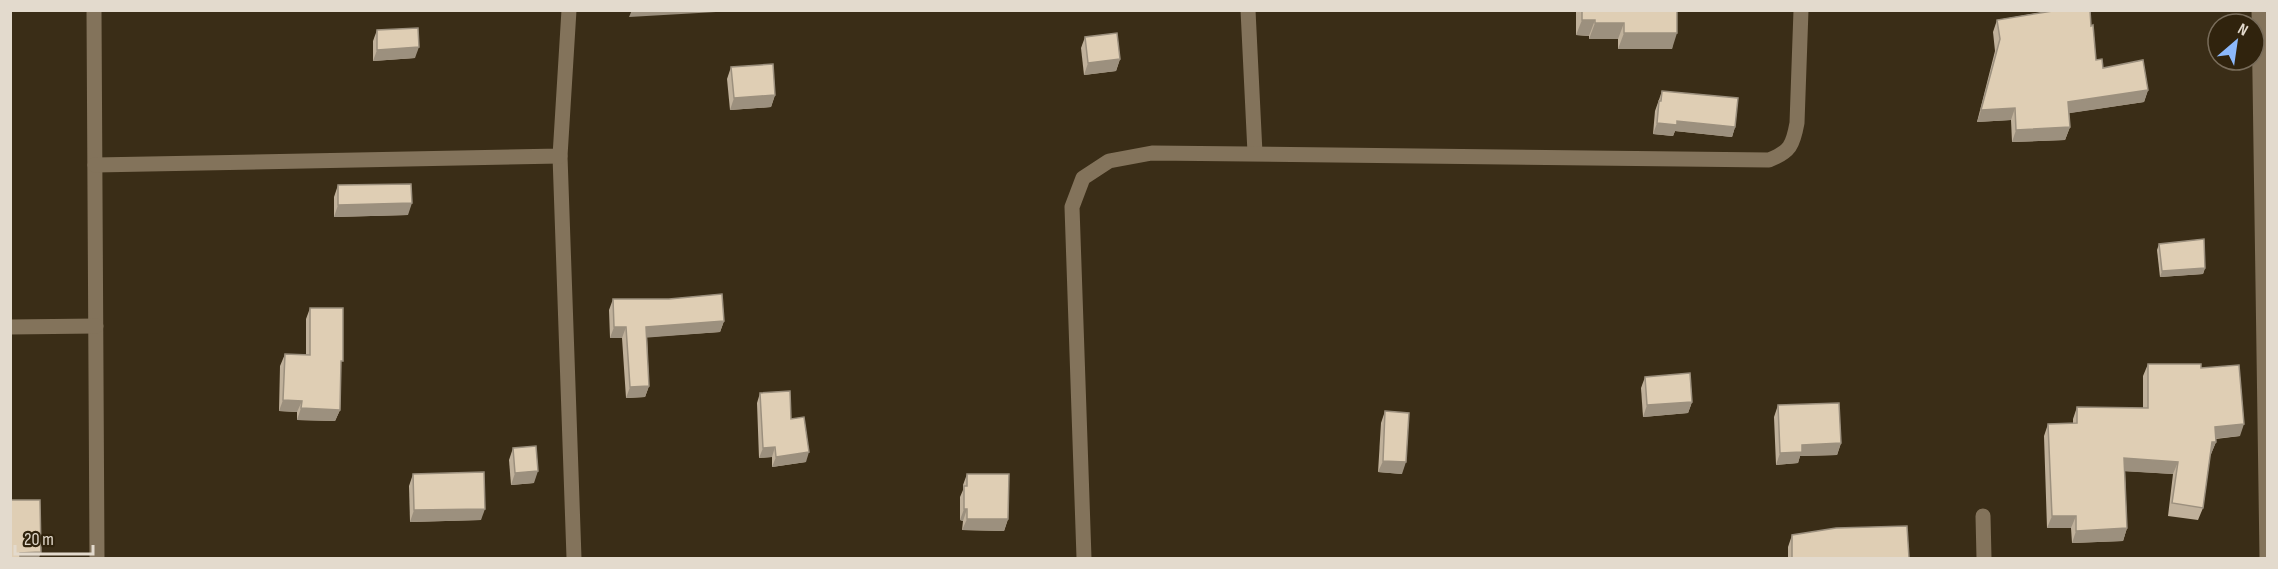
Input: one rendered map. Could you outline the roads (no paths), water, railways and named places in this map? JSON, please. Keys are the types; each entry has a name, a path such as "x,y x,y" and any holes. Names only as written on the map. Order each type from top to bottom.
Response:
{"street":[{"path":"94,10 97,558"},
{"path":"569,10 560,156 574,558"},
{"path":"1248,10 1255,153"},
{"path":"1084,558 1072,207 1083,178 1108,161 1152,153 1769,160 1785,154 1794,139 1797,123 1801,10"},
{"path":"2259,10 2267,558"},
{"path":"95,165 560,156"},
{"path":"10,327 96,326"},
{"path":"1983,516 1984,558"}]}
